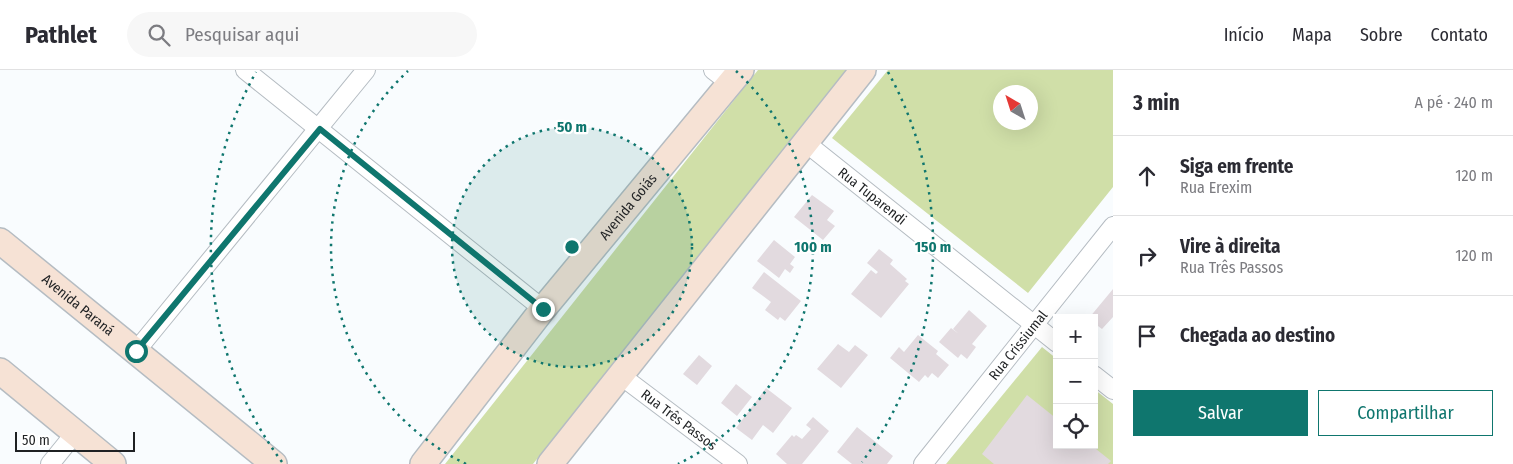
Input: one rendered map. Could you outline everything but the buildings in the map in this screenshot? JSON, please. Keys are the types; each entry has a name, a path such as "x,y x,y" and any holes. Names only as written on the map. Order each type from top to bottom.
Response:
{"street":[{"path":"245,70 543,309"},
{"path":"136,351 320,129 366,70"},
{"path":"550,464 864,70"},
{"name":"Avenida Goiás","path":"423,464 728,74"},
{"name":"Rua Tuparendi","path":"806,143 1053,340"},
{"name":"Rua Crissiumal","path":"923,464 1113,226"},
{"name":"Avenida Paraná","path":"0,241 274,464"},
{"path":"0,371 113,464"},
{"name":"Rua Três Passos","path":"620,375 738,464"},
{"path":"1098,378 1113,390"},
{"path":"50,464 76,432"}],"green space":[{"path":"758,70 846,70 533,464 445,464"},
{"path":"888,70 1113,70 1113,187 1028,293 832,138"},
{"path":"1042,347 1053,356 1053,449 1098,449 1098,392 1113,404 1113,464 946,464"}],"route":[{"path":"136,351 320,129 543,309"}]}
